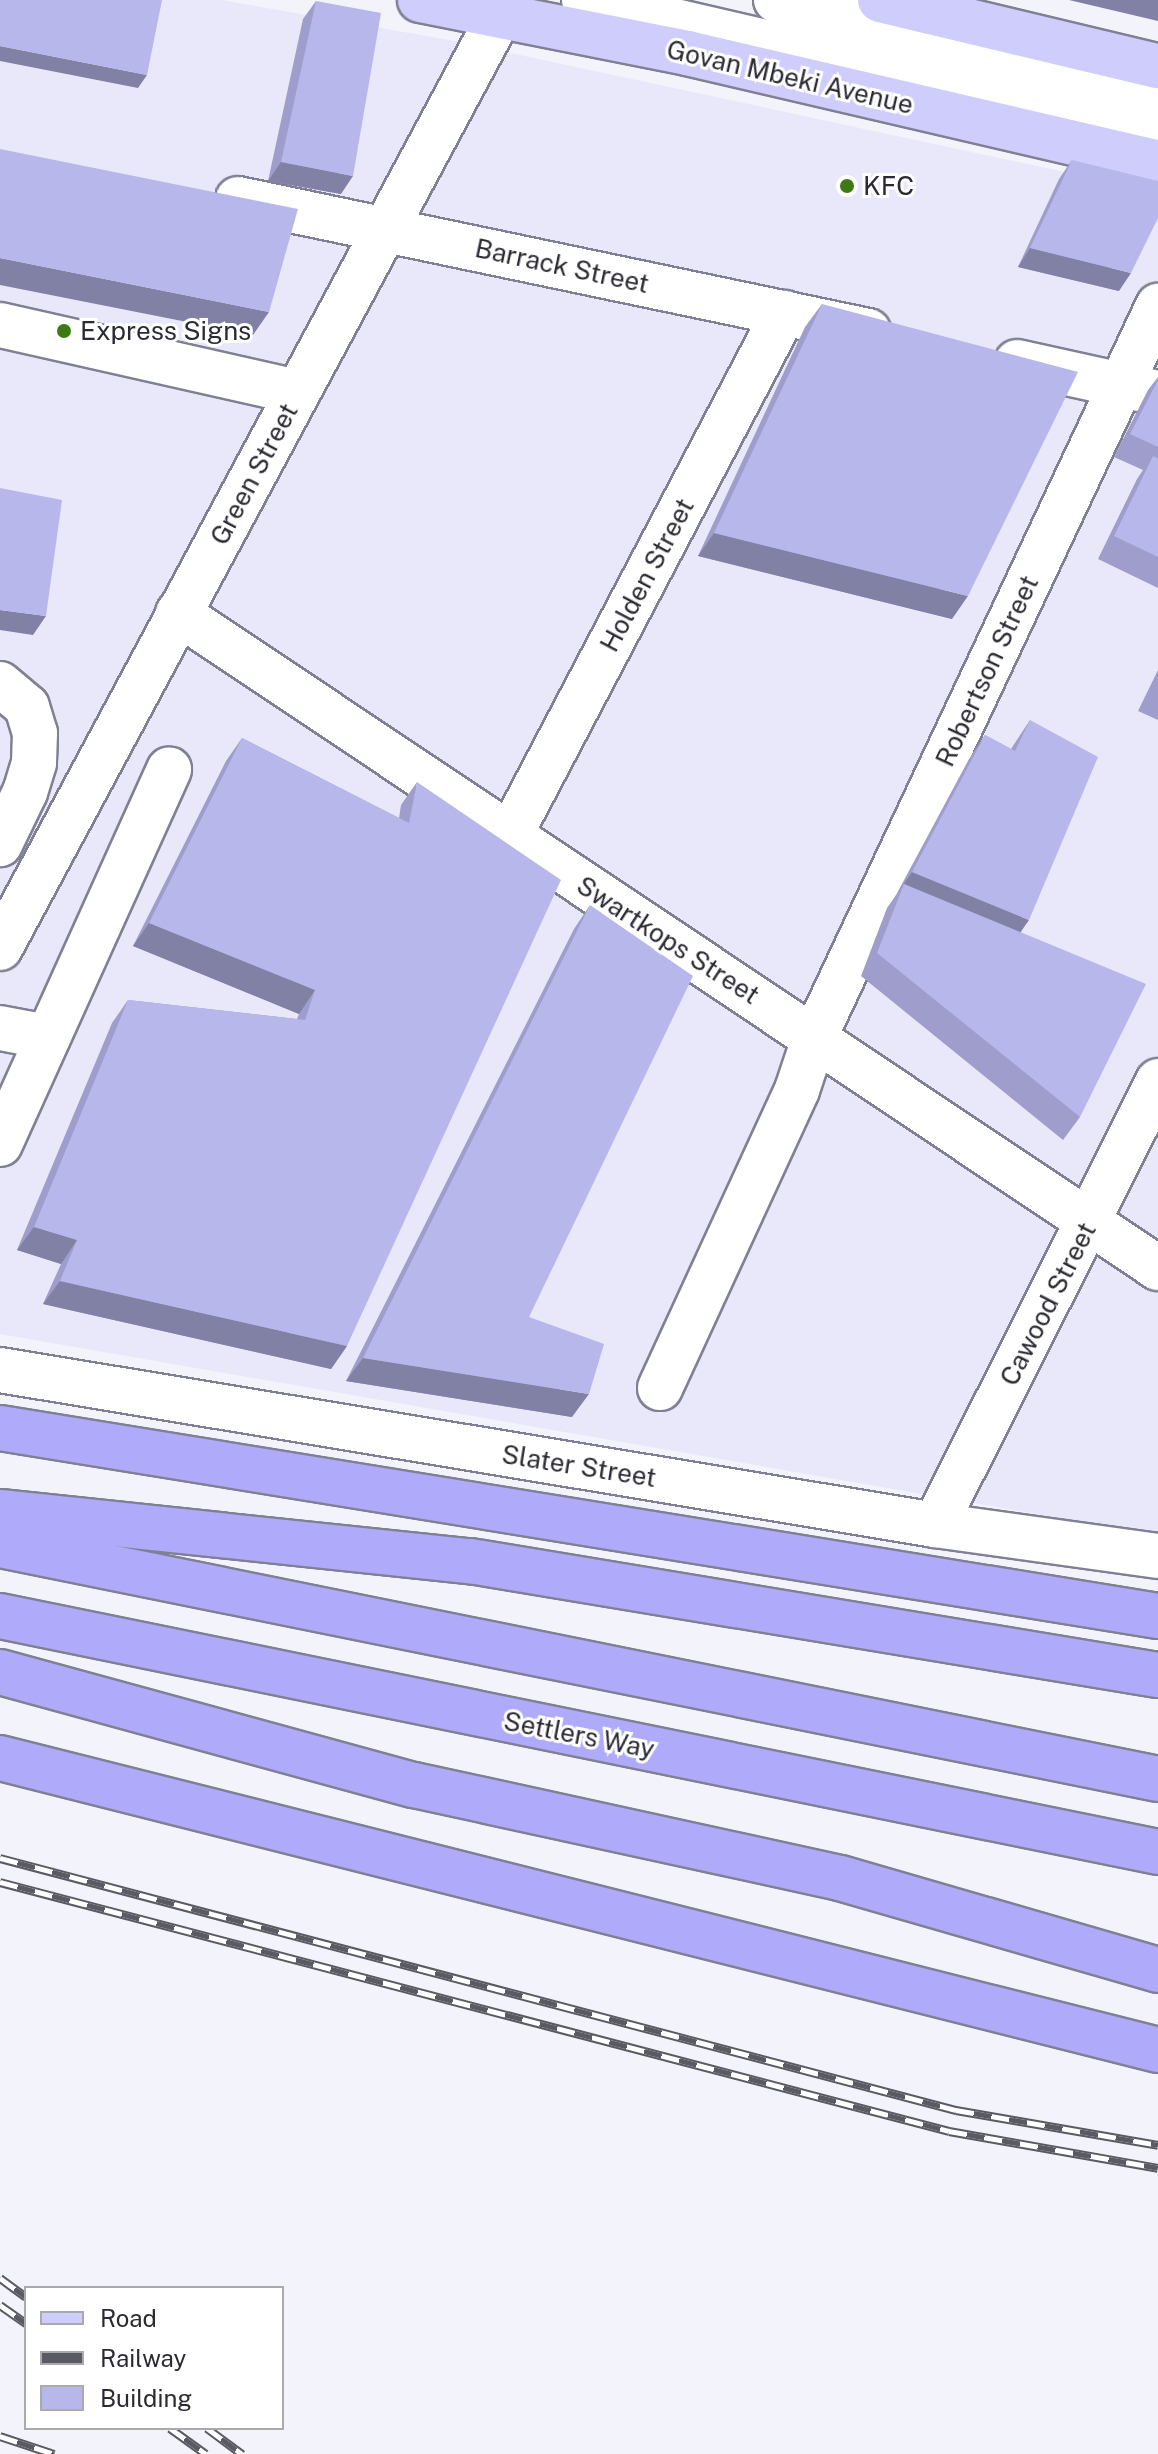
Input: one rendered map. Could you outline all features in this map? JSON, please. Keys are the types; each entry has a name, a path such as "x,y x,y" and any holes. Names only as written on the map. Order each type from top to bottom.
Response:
{"highway":[{"path":"0,1428 1158,1616"},
{"path":"0,1512 470,1561 1158,1675"},
{"path":"0,1545 1158,1779"},
{"name":"Settlers Way","path":"0,1616 1158,1852"},
{"path":"0,1672 414,1785 840,1878 1158,1970"},
{"path":"0,1758 1158,2050"}],"main road":[{"name":"Govan Mbeki Avenue","path":"420,0 505,6 1158,163"},
{"path":"880,0 1158,66"}],"street":[{"path":"584,0 1158,133"},
{"path":"776,0 1158,96"},
{"name":"Green Street","path":"0,948 109,738 390,229 505,6"},
{"name":"Barrack Street","path":"203,193 390,229 907,339"},
{"name":"Robertson Street","path":"660,1388 797,1090 815,1036 1140,388 1158,306"},
{"name":"Holden Street","path":"509,837 784,313"},
{"path":"0,325 298,392"},
{"path":"984,355 1140,388"},
{"name":"Swartkops Street","path":"178,613 1158,1268"},
{"path":"0,684 27,707 35,733 34,763 25,792 0,844"},
{"path":"0,1144 169,769"},
{"path":"0,1028 48,1037"},
{"name":"Cawood Street","path":"935,1525 1158,1081"},
{"name":"Slater Street","path":"0,1370 935,1525 1158,1556"}],"shaded area":[{"path":"0,0 222,0 455,41 1158,192 1158,1535 0,1334"}],"building":[{"path":"0,0 162,0 147,75 0,46"},
{"path":"316,1 381,13 353,176 281,162"},
{"path":"0,149 298,209 269,312 0,258"},
{"path":"1072,160 1158,181 1158,218 1131,273 1030,248"},
{"path":"822,304 1078,372 968,596 714,533"},
{"path":"1158,380 1158,447 1130,434"},
{"path":"1153,456 1158,458 1158,557 1114,536"},
{"path":"0,488 62,500 46,616 0,610"},
{"path":"1030,720 1098,757 1029,920 912,872 985,735 1015,751"},
{"path":"242,738 409,823 417,782 561,880 347,1346 60,1281 77,1240 34,1227 128,1000 305,1020 315,990 149,923"},
{"path":"904,884 1146,984 1080,1117 877,953"},
{"path":"590,905 693,976 529,1317 604,1344 589,1394 363,1358"}],"railway":[{"path":"0,1858 956,2110 1158,2145"},
{"path":"0,1882 949,2131 1158,2168"},
{"path":"0,2278 24,2296"},
{"path":"0,2305 24,2322"},
{"path":"173,2430 206,2454"},
{"path":"210,2430 242,2454"},
{"path":"0,2436 54,2454"}],"place":[{"name":"KFC","path":"847,186"},
{"name":"Express Signs","path":"64,331"}]}
